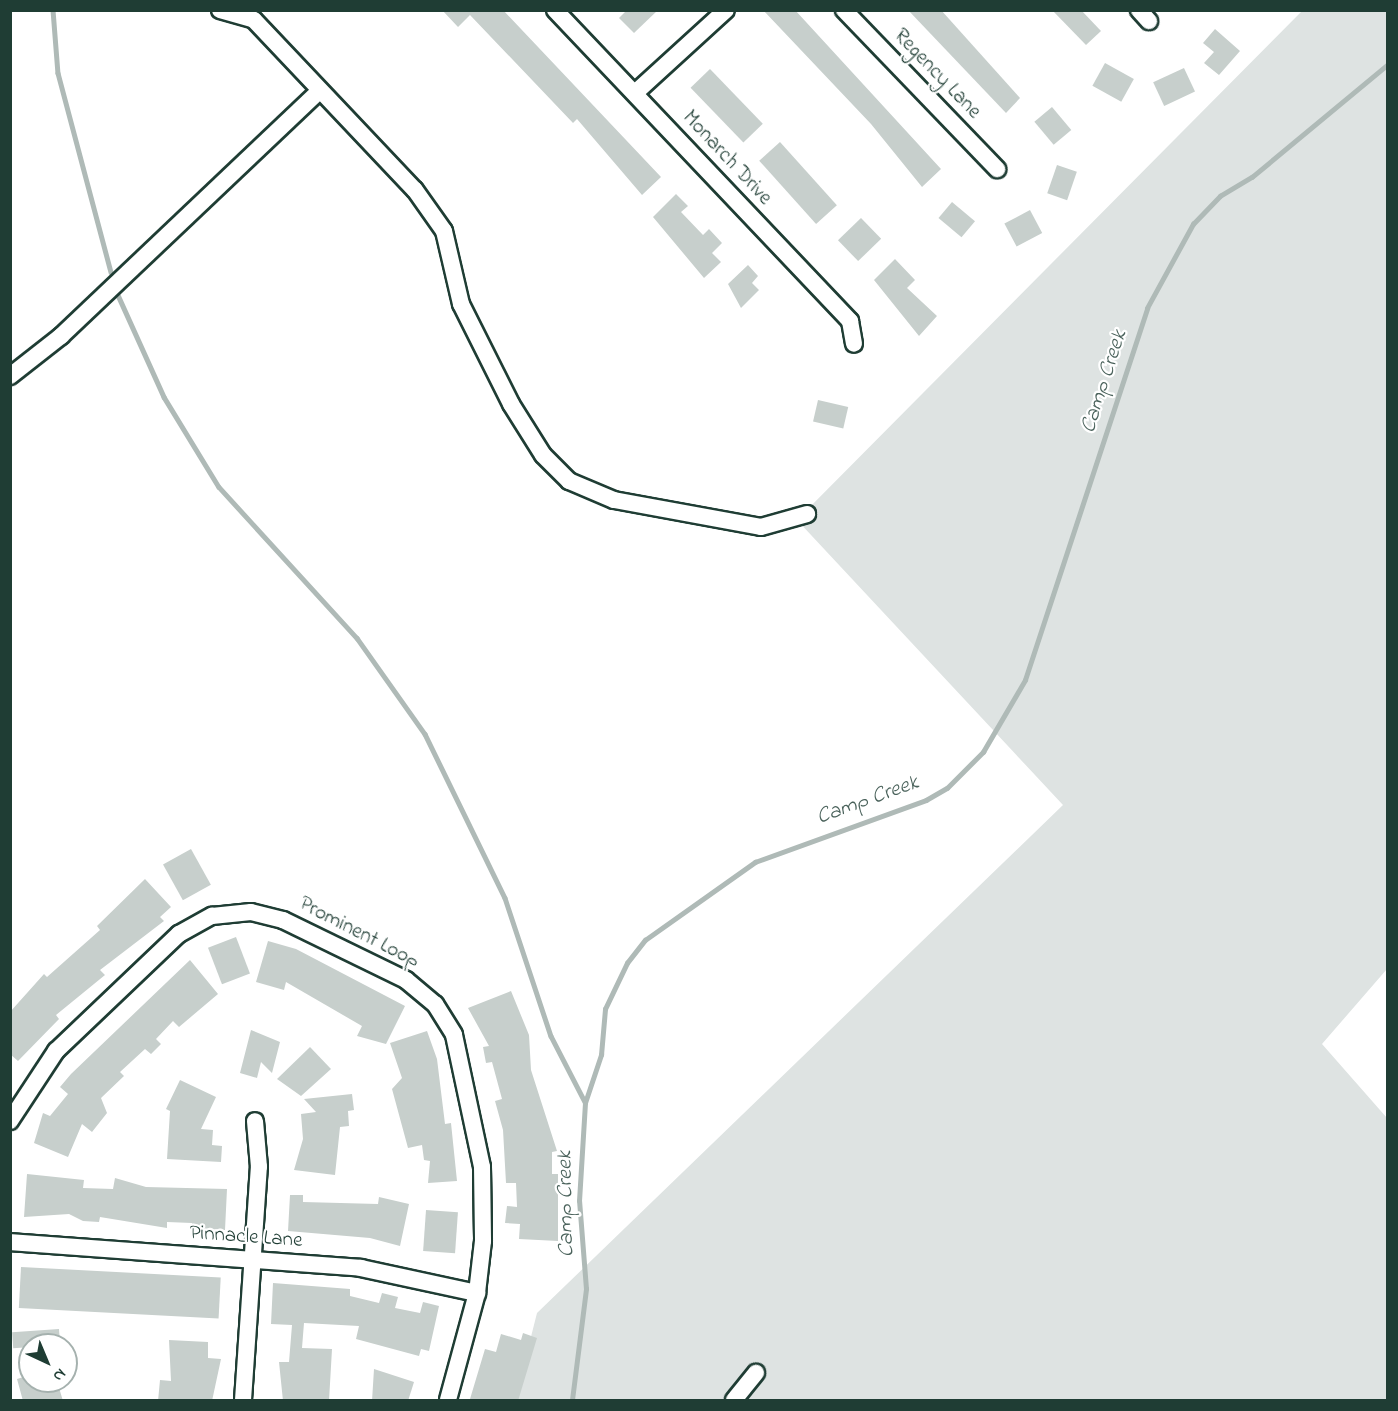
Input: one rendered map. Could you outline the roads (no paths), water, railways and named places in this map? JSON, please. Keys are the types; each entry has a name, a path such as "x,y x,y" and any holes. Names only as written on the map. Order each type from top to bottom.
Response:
{"street":[{"path":"220,10 254,20 415,190 444,231 461,304 511,404 543,454 569,481 614,500 761,528 807,514"},
{"name":"Monarch Drive","path":"555,10 849,321 854,344"},
{"path":"635,93 726,10"},
{"name":"Regency Lane","path":"844,10 997,169"},
{"path":"10,376 61,336 319,91"},
{"name":"Prominent Loop","path":"10,1120 48,1059 179,934 224,913 284,920 406,980 435,1004 449,1025 482,1167 483,1241 477,1293 448,1401"},
{"path":"243,1401 259,1167 255,1121"},
{"name":"Pinnacle Lane","path":"10,1242 375,1270 477,1293"},
{"path":"734,1401 756,1373"}],"waterway":[{"path":"53,10 58,73 111,272"},
{"name":"Camp Creek","path":"572,1400 586,1289 579,1201 585,1103 601,1055 605,1009 627,963 645,940 755,862 926,800 947,788 983,752 1025,680 1147,308 1193,224 1220,196 1252,177 1388,64"},
{"path":"118,295 164,397 219,487 357,638 425,734 505,898 551,1036 585,1102"}]}
